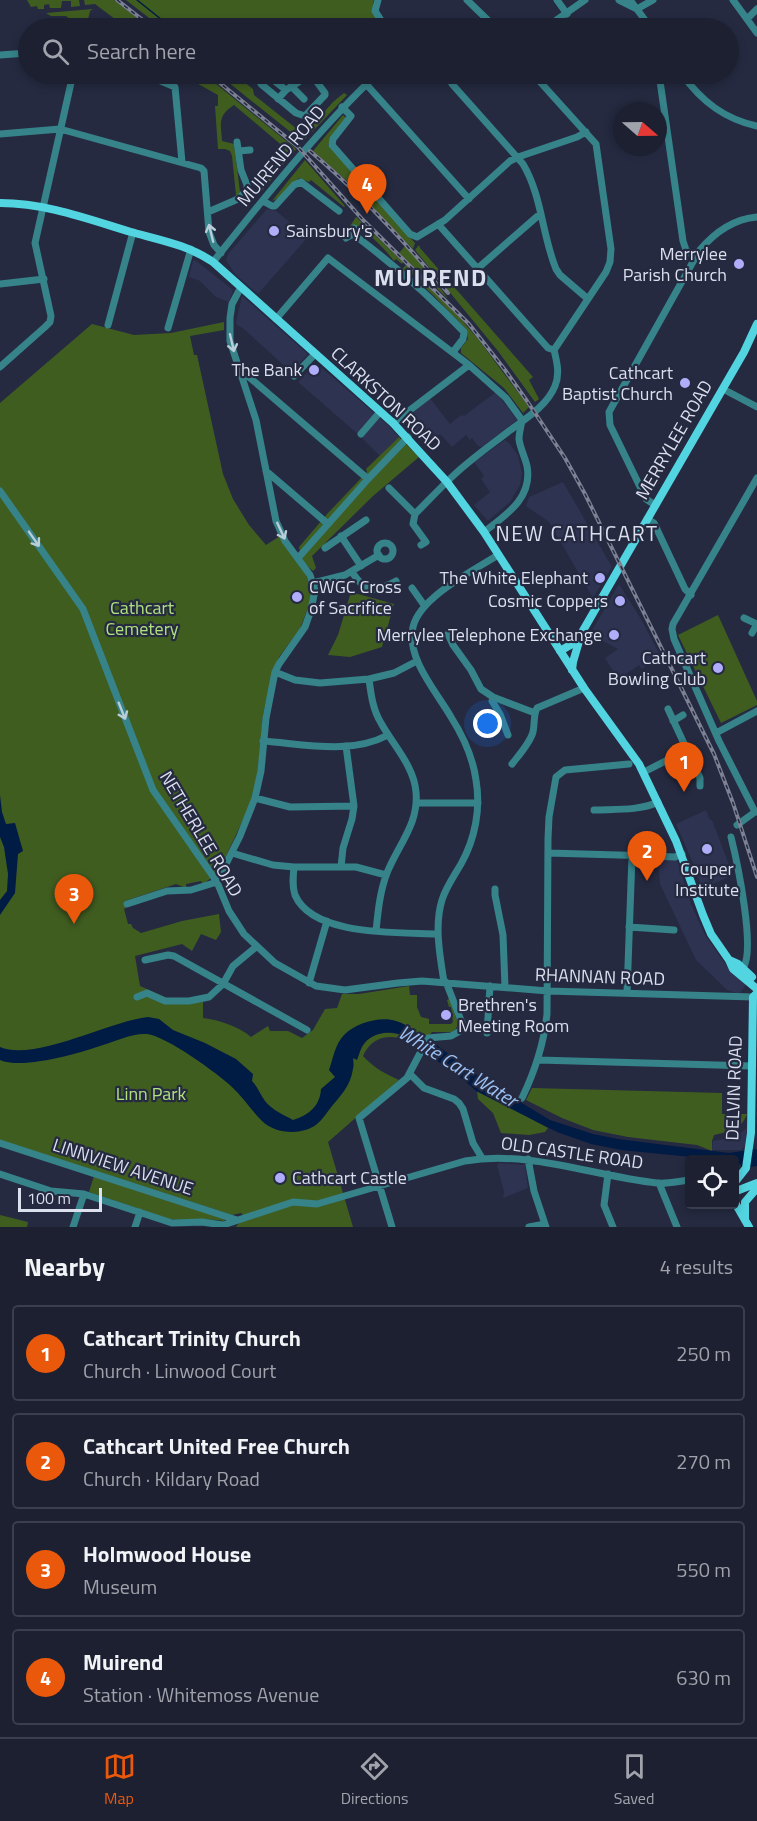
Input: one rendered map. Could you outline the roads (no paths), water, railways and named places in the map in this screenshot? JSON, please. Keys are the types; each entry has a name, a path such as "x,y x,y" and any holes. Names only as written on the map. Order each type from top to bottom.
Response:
{"main road":[{"name":"CLARKSTON ROAD","path":"0,203 43,207 191,249 213,262 408,437 447,482 484,532 561,654 632,752 644,772 682,854 707,924 733,969 756,993"},
{"name":"MERRYLEE ROAD","path":"572,669 580,637 747,347 757,324"},
{"name":"MERRYLEE ROAD","path":"561,654 580,637"},
{"name":"CLARKSTON ROAD","path":"729,960 743,968 757,981"},
{"name":"DELVIN ROAD","path":"739,1182 750,1144 756,993"},
{"path":"744,1170 751,1180 757,1182"},
{"path":"739,1189 757,1182"},
{"path":"745,1220 745,1202 757,1188"},
{"path":"739,1200 745,1220"}],"street":[{"path":"378,0 375,11 380,18"},
{"path":"467,0 486,18"},
{"path":"557,0 567,14"},
{"path":"561,18 585,0"},
{"path":"619,0 637,9"},
{"path":"630,0 644,18"},
{"path":"637,9 653,0"},
{"path":"734,0 757,33"},
{"path":"747,19 757,9"},
{"path":"0,55 18,54"},
{"path":"0,367 50,322 51,311 35,243 71,84"},
{"path":"168,84 175,87 183,162"},
{"path":"261,84 296,113 305,116 325,96 317,84"},
{"path":"284,84 291,87 304,99"},
{"path":"278,99 296,84"},
{"path":"366,84 469,199"},
{"name":"MUIREND ROAD","path":"213,262 314,138 366,84"},
{"path":"452,84 518,157 528,173 556,269 588,299"},
{"path":"432,536 423,543 413,524 415,514 472,460 522,423 544,402 553,390 558,370 554,350 606,273 611,256 596,144 542,84"},
{"path":"661,84 685,247 695,257"},
{"path":"690,84 701,97 719,111 735,120 757,126"},
{"path":"342,107 351,116 333,139 332,145 410,234 417,237 445,220 518,157 578,137 586,132"},
{"path":"0,134 60,129 201,168 204,171 211,238 221,253"},
{"path":"208,212 238,199 248,187 242,176 237,142"},
{"path":"238,150 250,150"},
{"path":"263,201 275,206 298,182 305,184 326,207 339,211"},
{"path":"477,269 540,214"},
{"path":"655,505 646,499 610,424 609,416 616,397 695,257 711,239 725,228 757,217"},
{"path":"438,224 548,348 554,350"},
{"path":"108,325 133,232"},
{"path":"351,234 377,252 428,295 464,332 463,339 453,352"},
{"path":"168,328 191,249"},
{"path":"276,319 328,258 470,364 506,398 521,418 519,441 528,475 525,492 514,508 484,532"},
{"path":"0,284 44,279"},
{"path":"127,904 167,891 191,890 217,882 255,798 275,672 305,627 314,598 314,583 285,541 276,521 256,420 230,341 232,304 241,287"},
{"path":"294,376 315,354"},
{"path":"393,423 470,364"},
{"path":"239,372 249,377 368,479"},
{"path":"723,388 757,407"},
{"path":"361,434 380,412"},
{"path":"298,558 408,437"},
{"path":"265,471 328,524"},
{"path":"736,825 754,813 674,639 672,629 757,478"},
{"path":"389,488 415,514"},
{"name":"NETHERLEE ROAD","path":"0,491 83,609 153,790 217,882 236,922 256,947 268,958 309,983 322,988 345,990 410,981 445,982"},
{"path":"647,519 654,523 685,589 691,595"},
{"path":"325,548 366,520"},
{"path":"341,537 361,566"},
{"path":"314,583 352,572 379,555"},
{"path":"392,1227 359,1118 410,1074 414,1062 430,1038 457,1034 462,1027 445,982 438,934 441,901 468,850 475,826 478,803 475,773 466,745 449,712 417,661 411,635 416,617 424,605 498,555"},
{"path":"352,572 360,583 370,590 380,590 396,581"},
{"path":"412,588 424,605"},
{"path":"744,618 757,624 752,633"},
{"path":"448,634 450,647 471,670 481,689 494,697 535,713"},
{"path":"275,672 295,680 320,683 369,679 394,674 417,661"},
{"path":"369,679 376,713 412,775 416,803 411,825 386,875 376,931"},
{"path":"512,765 531,738 537,708 584,688"},
{"path":"494,697 492,701 508,735"},
{"path":"668,709 700,782 708,775"},
{"path":"716,733 757,711"},
{"path":"673,721 683,715"},
{"path":"264,741 346,746 373,742 388,735"},
{"path":"341,867 343,848 354,806 346,746"},
{"path":"644,772 687,750"},
{"path":"522,1098 538,1060 544,1034 548,991 548,853 554,782 558,774 565,770 629,764"},
{"path":"255,798 290,807 354,806"},
{"path":"594,810 637,808 651,806 658,802"},
{"path":"416,803 478,803"},
{"path":"731,837 739,872 746,928 747,959 743,968"},
{"path":"232,853 255,861 294,867 364,868 386,875"},
{"path":"548,853 632,856 682,854"},
{"path":"627,993 632,856"},
{"path":"294,867 293,889 298,900 309,913 349,928 438,934"},
{"path":"495,889 503,935 506,987"},
{"path":"309,983 327,921"},
{"path":"629,927 674,930"},
{"path":"138,998 147,993 165,1001 189,1001 209,996 223,984 233,966 256,947"},
{"path":"145,960 168,955 174,956 307,1030"},
{"name":"RHANNAN ROAD","path":"445,982 548,991 756,993"},
{"path":"487,1033 490,986"},
{"path":"538,1060 752,1066"},
{"path":"410,1074 424,1088 459,1103 473,1143 483,1158"},
{"name":"LINNVIEW AVENUE","path":"0,1143 237,1220"},
{"name":"OLD CASTLE ROAD","path":"0,1174 51,1191 84,1194 140,1212 171,1225 202,1222 228,1225 293,1202 317,1204 465,1161 483,1158 528,1160 659,1183 685,1180"},
{"path":"528,1160 534,1191 546,1226 529,1227"},
{"path":"608,1174 604,1204 613,1227"},
{"path":"659,1183 677,1227"},
{"path":"73,1227 84,1194"},
{"path":"135,1227 140,1212"}],"water":[{"path":"0,795 6,824 15,823 23,851 18,854 15,893 0,915 0,900 7,891 8,874 0,837"},
{"name":"White Cart Water","path":"148,1017 159,1019 173,1030 236,1059 253,1074 252,1081 268,1104 293,1120 313,1109 321,1089 335,1077 329,1070 336,1047 344,1035 355,1027 383,1019 405,1024 428,1041 433,1040 439,1047 487,1082 550,1120 593,1134 618,1139 729,1153 755,1149 757,1150 757,1166 742,1168 739,1164 739,1155 685,1156 621,1150 591,1144 557,1132 476,1091 432,1057 426,1057 408,1039 400,1034 388,1032 370,1038 362,1046 357,1060 353,1058 351,1078 348,1084 323,1118 311,1128 296,1132 281,1131 267,1125 236,1091 215,1073 166,1041 147,1034 130,1036 80,1052 36,1062 10,1063 0,1060 0,1047 15,1050 52,1045"}],"waterway":[{"path":"137,0 160,18"}],"railway":[{"path":"117,0 140,18"},
{"path":"221,84 298,147 363,220 469,324 527,401 565,458 585,494 714,754 757,877"},
{"path":"310,151 382,219 448,293"}],"place":[{"name":"Muirend","path":"367,214"},
{"name":"Sainsbury's","path":"274,231"},
{"name":"Merrylee Parish Church","path":"739,264"},
{"name":"The Bank","path":"314,370"},
{"name":"Cathcart Baptist Church","path":"685,383"},
{"name":"The White Elephant","path":"600,578"},
{"name":"CWGC Cross of Sacrifice","path":"297,597"},
{"name":"Cosmic Coppers","path":"620,601"},
{"name":"Merrylee Telephone Exchange","path":"614,635"},
{"name":"Cathcart Bowling Club","path":"718,668"},
{"name":"Cathcart Trinity Church","path":"684,792"},
{"name":"Couper Institute","path":"707,849"},
{"name":"Cathcart United Free Church","path":"647,881"},
{"name":"Holmwood House","path":"74,924"},
{"name":"Brethren's Meeting Room","path":"446,1015"},
{"name":"Cathcart Castle","path":"280,1178"}],"district":[{"name":"MUIREND","path":"431,278"},
{"name":"NEW CATHCART","path":"577,534"}],"park label":[{"name":"Cathcart Cemetery","path":"142,618"},
{"name":"Linn Park","path":"151,1094"}]}
